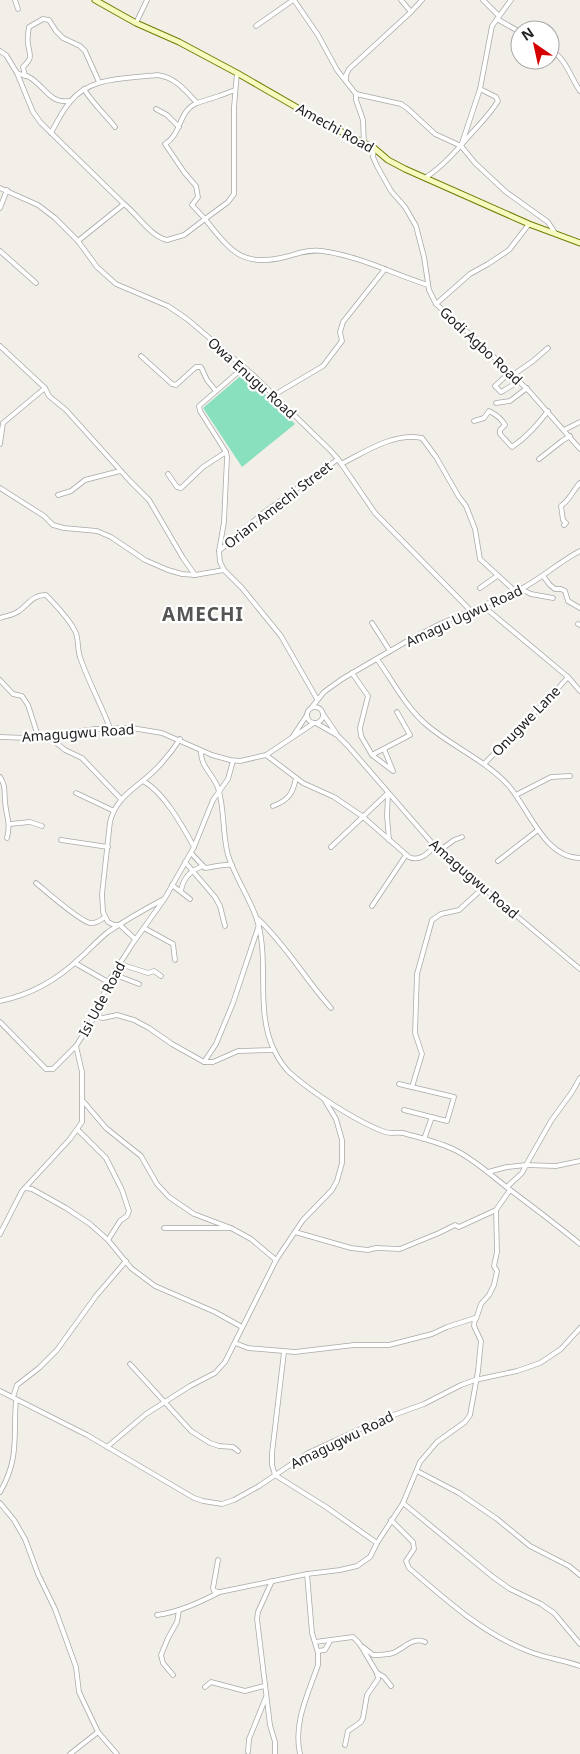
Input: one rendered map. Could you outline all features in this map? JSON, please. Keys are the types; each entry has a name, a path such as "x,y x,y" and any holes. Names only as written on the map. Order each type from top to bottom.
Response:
{"main road":[{"name":"Amechi Road","path":"95,0 136,24 179,42 238,73 364,145 374,148 388,160 529,224 580,244"}],"street":[{"path":"15,0 18,8"},
{"path":"136,24 147,0"},
{"path":"256,26 293,0 318,36 337,70 356,94 356,100 363,120 364,145"},
{"path":"401,0 411,12"},
{"path":"346,81 349,69 422,0"},
{"path":"483,0 498,17 510,25"},
{"path":"461,146 480,89 490,33 498,17 511,0"},
{"path":"26,76 23,67 29,61 31,54 28,44 29,27 43,19 49,20 63,38 80,46 99,82"},
{"path":"0,51 6,55 17,73 37,118 134,212 154,234 167,240 184,235 228,202 234,194 235,90 238,73"},
{"path":"560,56 580,90"},
{"path":"17,73 26,76 57,100 70,101"},
{"path":"51,133 70,101 84,89 99,82 157,75 164,76 179,84 197,103"},
{"path":"84,89 98,109 115,127"},
{"path":"425,178 461,146 488,116 498,101 496,97 480,89"},
{"path":"235,90 197,103 186,110 173,139 165,144 196,186 198,197 192,205 228,247 244,258 272,260 306,251 322,251 371,263 404,278 428,285"},
{"path":"356,94 401,104 435,134 461,146 475,163 506,192 548,222 556,234"},
{"path":"156,109 167,114 179,127"},
{"name":"Godi Agbo Road","path":"374,148 373,157 377,166 416,226 424,257 428,285 436,304 526,388 580,449"},
{"name":"Owa Enugu Road","path":"0,188 44,209 78,241 97,267 116,284 168,306 187,319 244,367 338,459 375,513 471,611"},
{"path":"0,208 7,190"},
{"path":"78,241 124,204"},
{"path":"436,304 470,274 510,250 529,224"},
{"path":"0,251 36,283"},
{"path":"274,395 323,366 342,341 340,332 344,322 384,269"},
{"path":"0,346 44,388 49,396 66,410 150,502 195,575"},
{"path":"519,381 503,391 495,386 505,376 512,374 533,361 548,348"},
{"path":"141,356 172,384 176,385 196,367 201,367 207,380 216,391"},
{"path":"168,474 177,487 181,488 203,467 226,452 199,409 200,404 244,367"},
{"path":"0,444 2,423 44,388"},
{"path":"496,403 510,401 526,388"},
{"path":"474,422 484,418 489,411 496,415 503,420 505,425 500,430 500,434 512,447 534,429 548,411"},
{"path":"564,430 580,422"},
{"path":"341,464 395,438 410,436 422,438 436,457 459,498 466,506 475,529 480,559 516,592"},
{"path":"539,460 562,440 570,436"},
{"name":"Orian Amechi Street","path":"226,452 228,462 225,482 224,522 219,551 220,562 224,570 242,588 281,636 319,697"},
{"name":"Orian Amechi Street","path":"219,551 262,514 338,459"},
{"path":"58,495 71,490 85,480 120,471"},
{"path":"564,525 566,523 563,520 561,506 570,498 574,489 580,483"},
{"path":"0,488 12,498 37,511 53,525 97,531 111,537 145,560 179,573 195,575 224,570"},
{"name":"Amagu Ugwu Road","path":"319,697 352,673 424,631 516,592 580,551"},
{"path":"480,588 497,576"},
{"path":"543,576 555,589 561,589 565,592 568,601 580,608"},
{"path":"521,589 531,594 552,598"},
{"path":"0,618 19,611 27,602 46,595 67,618 77,633 78,651 110,728"},
{"path":"483,606 579,687"},
{"path":"372,623 390,651"},
{"path":"377,659 423,721 500,777 516,795 538,830 556,849 574,858 580,858"},
{"path":"352,673 368,696 360,728 361,736 372,755 394,770 384,749"},
{"name":"Onugwe Lane","path":"484,764 568,677"},
{"path":"0,680 13,694 22,696 28,705 38,736"},
{"path":"293,736 307,715 308,710 319,697"},
{"path":"319,697 319,708 337,735"},
{"path":"312,707 319,708"},
{"path":"315,723 321,719 322,712"},
{"path":"372,755 410,735 397,712"},
{"path":"307,715 309,720 337,735"},
{"name":"Amagugwu Road","path":"0,736 18,738 48,736 110,728 153,730 180,740 201,751 233,761 247,760 266,754 315,723"},
{"name":"Amagugwu Road","path":"337,735 439,852 580,969"},
{"path":"48,736 65,750 82,758 121,799"},
{"path":"135,939 120,925 108,922 105,917 102,894 112,810 121,799 143,781 167,757 180,740"},
{"path":"201,751 202,762 215,781 219,792 227,849 232,865 259,925 262,943 264,1002 268,1030 274,1050 288,1071 323,1098 368,1124 386,1132 402,1133 458,1151 559,1226 580,1244"},
{"path":"266,754 307,786 334,798 362,816 413,859 418,859 434,847"},
{"name":"Isi Ude Road","path":"78,1130 83,1118 82,1072 76,1046 95,1016 108,982 135,939 165,898 191,853 213,800 228,780 233,761"},
{"path":"516,795 554,776 570,776"},
{"path":"0,777 5,789 5,801 10,824 7,838"},
{"path":"273,806 280,803 293,792 296,778"},
{"path":"143,781 165,803 182,825 194,847"},
{"path":"76,793 112,810"},
{"path":"331,847 388,793"},
{"path":"388,793 386,816 389,840"},
{"path":"10,824 30,822 42,826"},
{"path":"498,861 538,830"},
{"path":"439,852 454,840 462,837"},
{"path":"61,840 108,847"},
{"path":"191,853 205,868 215,868 223,864 232,865"},
{"path":"372,906 406,855"},
{"path":"185,862 215,896 220,906 225,926"},
{"path":"181,891 182,884 192,870 203,866"},
{"path":"36,883 79,917 90,923 98,922 105,917"},
{"path":"172,885 190,899"},
{"path":"412,1087 422,1054 415,1033 417,974 432,920 440,914 459,910 483,888"},
{"path":"0,1001 34,990 74,963 107,933 165,898"},
{"path":"256,917 273,933 331,1008"},
{"path":"107,933 108,922"},
{"path":"204,1062 216,1044 233,1003 259,925"},
{"path":"144,928 173,944 175,960"},
{"path":"74,963 108,982"},
{"path":"120,964 148,973 154,971 161,976"},
{"path":"113,974 139,984"},
{"path":"95,1016 103,1018 117,1015 134,1020 204,1062 213,1062 238,1051 274,1050"},
{"path":"1,1025 43,1067 49,1070 54,1069 76,1046"},
{"path":"157,1615 180,1610 220,1592 272,1580 340,1570 360,1565 370,1557 403,1503 422,1459 437,1442 468,1418 473,1404 481,1341 474,1326 481,1304 489,1296 494,1285 497,1271 494,1266 497,1252 496,1210 580,1078"},
{"path":"400,1084 454,1097 447,1121 404,1110"},
{"path":"107,1447 141,1418 165,1401 218,1371 235,1343 276,1260 303,1220 332,1190 340,1170 342,1158 340,1129 323,1098"},
{"path":"82,1100 106,1128 141,1156 157,1184 169,1197 194,1214 231,1228 251,1239 276,1260"},
{"path":"424,1139 432,1117"},
{"path":"0,1234 25,1188 78,1130 106,1158 122,1190 129,1211 108,1240"},
{"path":"488,1172 507,1167 526,1165 556,1166 580,1161"},
{"path":"25,1188 32,1189 90,1224 108,1240 131,1268 155,1286 214,1312 242,1327"},
{"path":"295,1232 351,1248 368,1250 376,1248 400,1249 454,1225 459,1227 496,1210"},
{"path":"164,1228 231,1228"},
{"path":"0,1492 14,1456 14,1398 17,1385 58,1350 96,1296 126,1261"},
{"path":"235,1343 248,1348 284,1352 311,1351 354,1345 389,1345 432,1334 473,1318 476,1319"},
{"name":"Amagugwu Road","path":"0,1391 107,1447 194,1498 222,1504 230,1502 259,1486 308,1453 380,1420 424,1404 461,1385 540,1364 561,1349 580,1328"},
{"path":"284,1352 272,1453 274,1475 326,1507 377,1543"},
{"path":"130,1364 191,1431 210,1443 233,1447 238,1451"},
{"path":"417,1471 459,1493 497,1519 530,1546 569,1566 580,1575"},
{"path":"0,1503 14,1520 25,1539 38,1574 55,1609 76,1667 79,1692 98,1732 117,1754"},
{"path":"403,1503 493,1577 510,1589 541,1604 554,1613 580,1644"},
{"path":"391,1520 413,1542 414,1548 406,1561 409,1568 459,1611 485,1630 507,1642 529,1652 580,1666"},
{"path":"218,1560 213,1588 220,1592"},
{"path":"300,1754 298,1728 318,1665 318,1651 312,1633 307,1574"},
{"path":"272,1580 258,1612 257,1619 264,1686 275,1754"},
{"path":"173,1675 163,1663 161,1655 177,1622 180,1610"},
{"path":"315,1642 353,1637 361,1646 377,1673 384,1677 391,1686"},
{"path":"361,1646 369,1650 373,1655 387,1655 412,1641 422,1640 425,1642"},
{"path":"318,1651 325,1650 330,1641"},
{"path":"345,1744 348,1731 363,1718 366,1698 377,1681 377,1673"},
{"path":"205,1687 211,1682 245,1691 264,1686"},
{"path":"248,1752 249,1739 266,1697"},
{"path":"70,1754 98,1732"}],"green space":[{"path":"244,373 295,424 242,467 203,408"}],"district":[{"name":"AMECHI","path":"203,614"}]}
